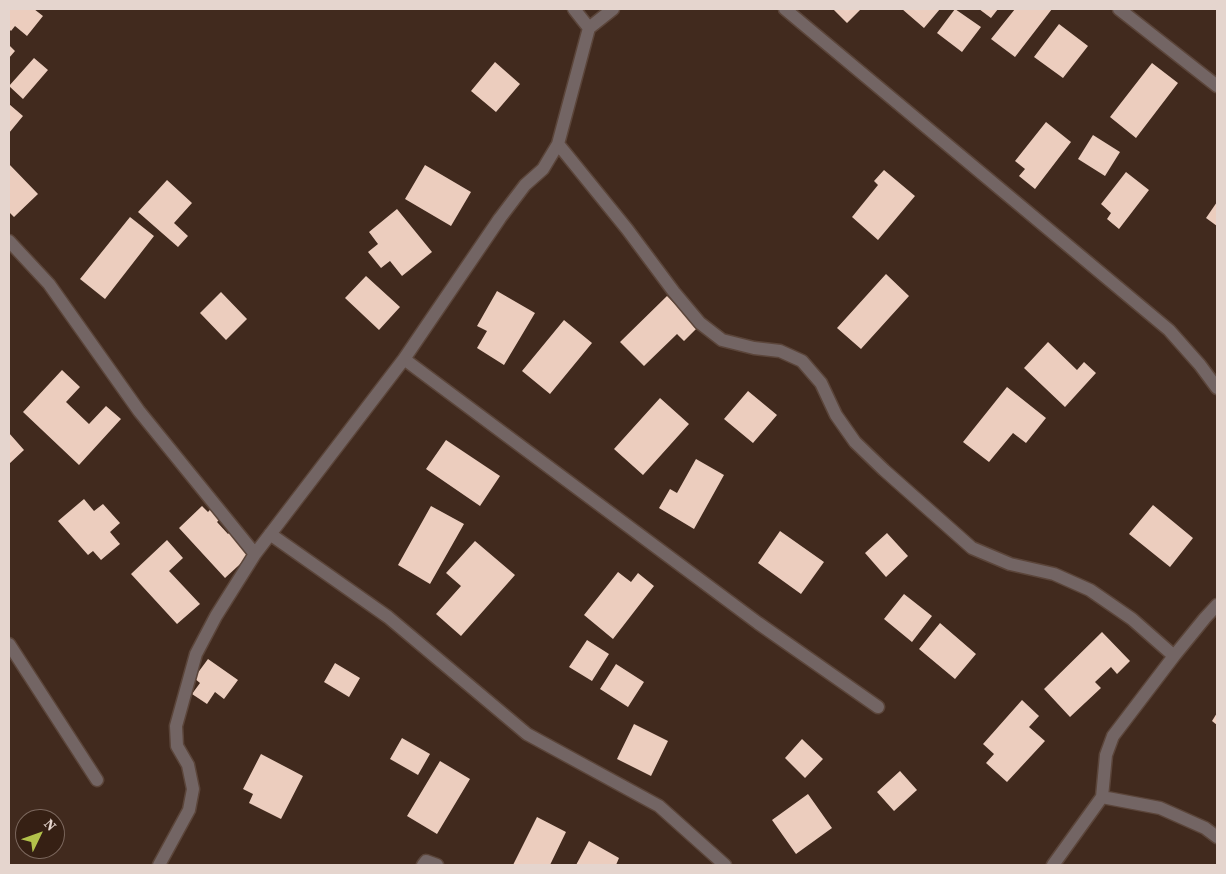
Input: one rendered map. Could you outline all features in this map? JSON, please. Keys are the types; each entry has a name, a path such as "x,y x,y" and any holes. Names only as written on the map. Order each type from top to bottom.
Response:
{"street":[{"path":"574,9 590,28"},
{"path":"159,865 189,810 192,789 188,765 177,746 176,726 196,654 216,616 255,554 404,359 500,218 525,185 542,169 558,144 590,28 613,9"},
{"path":"784,9 1169,330 1200,364 1217,388"},
{"path":"1119,9 1217,86"},
{"path":"558,144 700,323 722,340 754,348 780,351 802,361 821,383 836,415 855,442 972,548 1010,564 1054,574 1090,590 1132,619 1174,656"},
{"path":"9,241 49,284 138,411 255,554"},
{"path":"404,359 758,623 878,707"},
{"path":"270,534 388,617 527,734 659,806 725,865"},
{"path":"1053,865 1102,797 1106,755 1113,736 1174,656 1217,605"},
{"path":"9,644 97,780"},
{"path":"1102,797 1160,808 1205,828 1217,837"},
{"path":"423,865 426,861 437,865"}],"building":[{"path":"9,9 34,9 43,16 27,36 15,26 11,31 9,29"},
{"path":"833,9 861,9 847,23"},
{"path":"902,9 940,9 924,28"},
{"path":"955,9 981,27 962,52 937,33"},
{"path":"979,9 998,9 991,18"},
{"path":"1015,9 1052,9 1015,57 991,39"},
{"path":"1059,24 1088,46 1063,78 1034,57"},
{"path":"9,45 15,51 9,58"},
{"path":"34,58 48,70 23,99 9,86"},
{"path":"495,62 520,84 496,112 471,91"},
{"path":"1152,63 1178,83 1136,138 1110,117"},
{"path":"9,104 23,116 9,133"},
{"path":"1046,122 1071,142 1035,189 1019,176 1025,169 1015,161"},
{"path":"1093,135 1120,152 1105,176 1078,159"},
{"path":"9,164 38,194 14,217 9,212"},
{"path":"425,165 471,192 451,226 405,199"},
{"path":"884,170 915,196 878,240 852,217 878,185 874,181"},
{"path":"1126,172 1149,190 1119,229 1107,219 1111,213 1101,204"},
{"path":"167,180 192,203 174,223 188,236 178,247 138,212"},
{"path":"1217,202 1217,226 1206,218"},
{"path":"397,209 432,252 402,276 390,261 381,268 368,252 378,244 369,232"},
{"path":"130,217 154,236 105,299 80,279"},
{"path":"886,274 909,296 861,349 837,328"},
{"path":"366,276 400,307 379,330 345,298"},
{"path":"497,291 535,313 504,365 477,348 487,331 477,326"},
{"path":"221,292 247,319 226,340 200,313"},
{"path":"667,296 698,327 684,341 677,334 644,366 620,342"},
{"path":"564,320 592,343 550,394 522,371"},
{"path":"1048,342 1077,370 1084,362 1096,373 1065,407 1024,368"},
{"path":"62,370 80,387 66,402 89,424 106,406 121,419 79,465 23,412"},
{"path":"1007,387 1046,418 1026,443 1013,433 989,462 963,442"},
{"path":"748,391 777,415 753,443 724,419"},
{"path":"660,398 689,424 643,475 614,449"},
{"path":"9,433 24,450 9,464"},
{"path":"446,440 500,476 480,506 426,469"},
{"path":"696,459 724,475 694,529 659,508 670,489 677,493"},
{"path":"84,499 94,511 103,504 120,523 110,532 120,544 101,560 93,551 88,555 58,521"},
{"path":"215,504 225,514 217,522 228,534 237,526 250,555 225,578 179,528 202,506 208,512"},
{"path":"1153,505 1193,538 1170,567 1129,534"},
{"path":"431,506 464,524 430,584 398,565"},
{"path":"780,531 824,562 801,594 758,563"},
{"path":"887,533 908,556 886,577 865,553"},
{"path":"167,540 183,558 169,571 200,604 177,624 131,574"},
{"path":"475,541 515,575 461,636 436,614 461,586 446,573"},
{"path":"618,572 631,582 638,573 654,586 613,639 584,615"},
{"path":"904,594 932,616 912,642 884,619"},
{"path":"940,623 976,654 955,679 919,649"},
{"path":"1102,632 1130,661 1117,674 1111,667 1095,682 1101,688 1070,717 1044,689"},
{"path":"587,640 609,654 592,681 569,667"},
{"path":"208,659 238,680 224,699 215,692 207,704 192,694 200,683 194,678"},
{"path":"335,663 360,678 349,697 324,682"},
{"path":"616,664 644,682 628,707 600,689"},
{"path":"1022,700 1039,716 1029,727 1045,741 1007,782 986,763 994,754 983,744"},
{"path":"1217,713 1217,725 1212,721"},
{"path":"634,724 668,741 651,776 617,759"},
{"path":"402,738 430,754 418,775 390,759"},
{"path":"802,739 823,759 805,778 785,758"},
{"path":"261,754 303,776 281,819 249,803 253,794 243,789"},
{"path":"440,761 470,779 437,834 407,816"},
{"path":"900,771 917,790 894,811 877,792"},
{"path":"808,794 832,828 796,854 772,820"},
{"path":"537,817 566,832 550,865 513,865"},
{"path":"589,841 619,858 616,865 576,865"}]}
